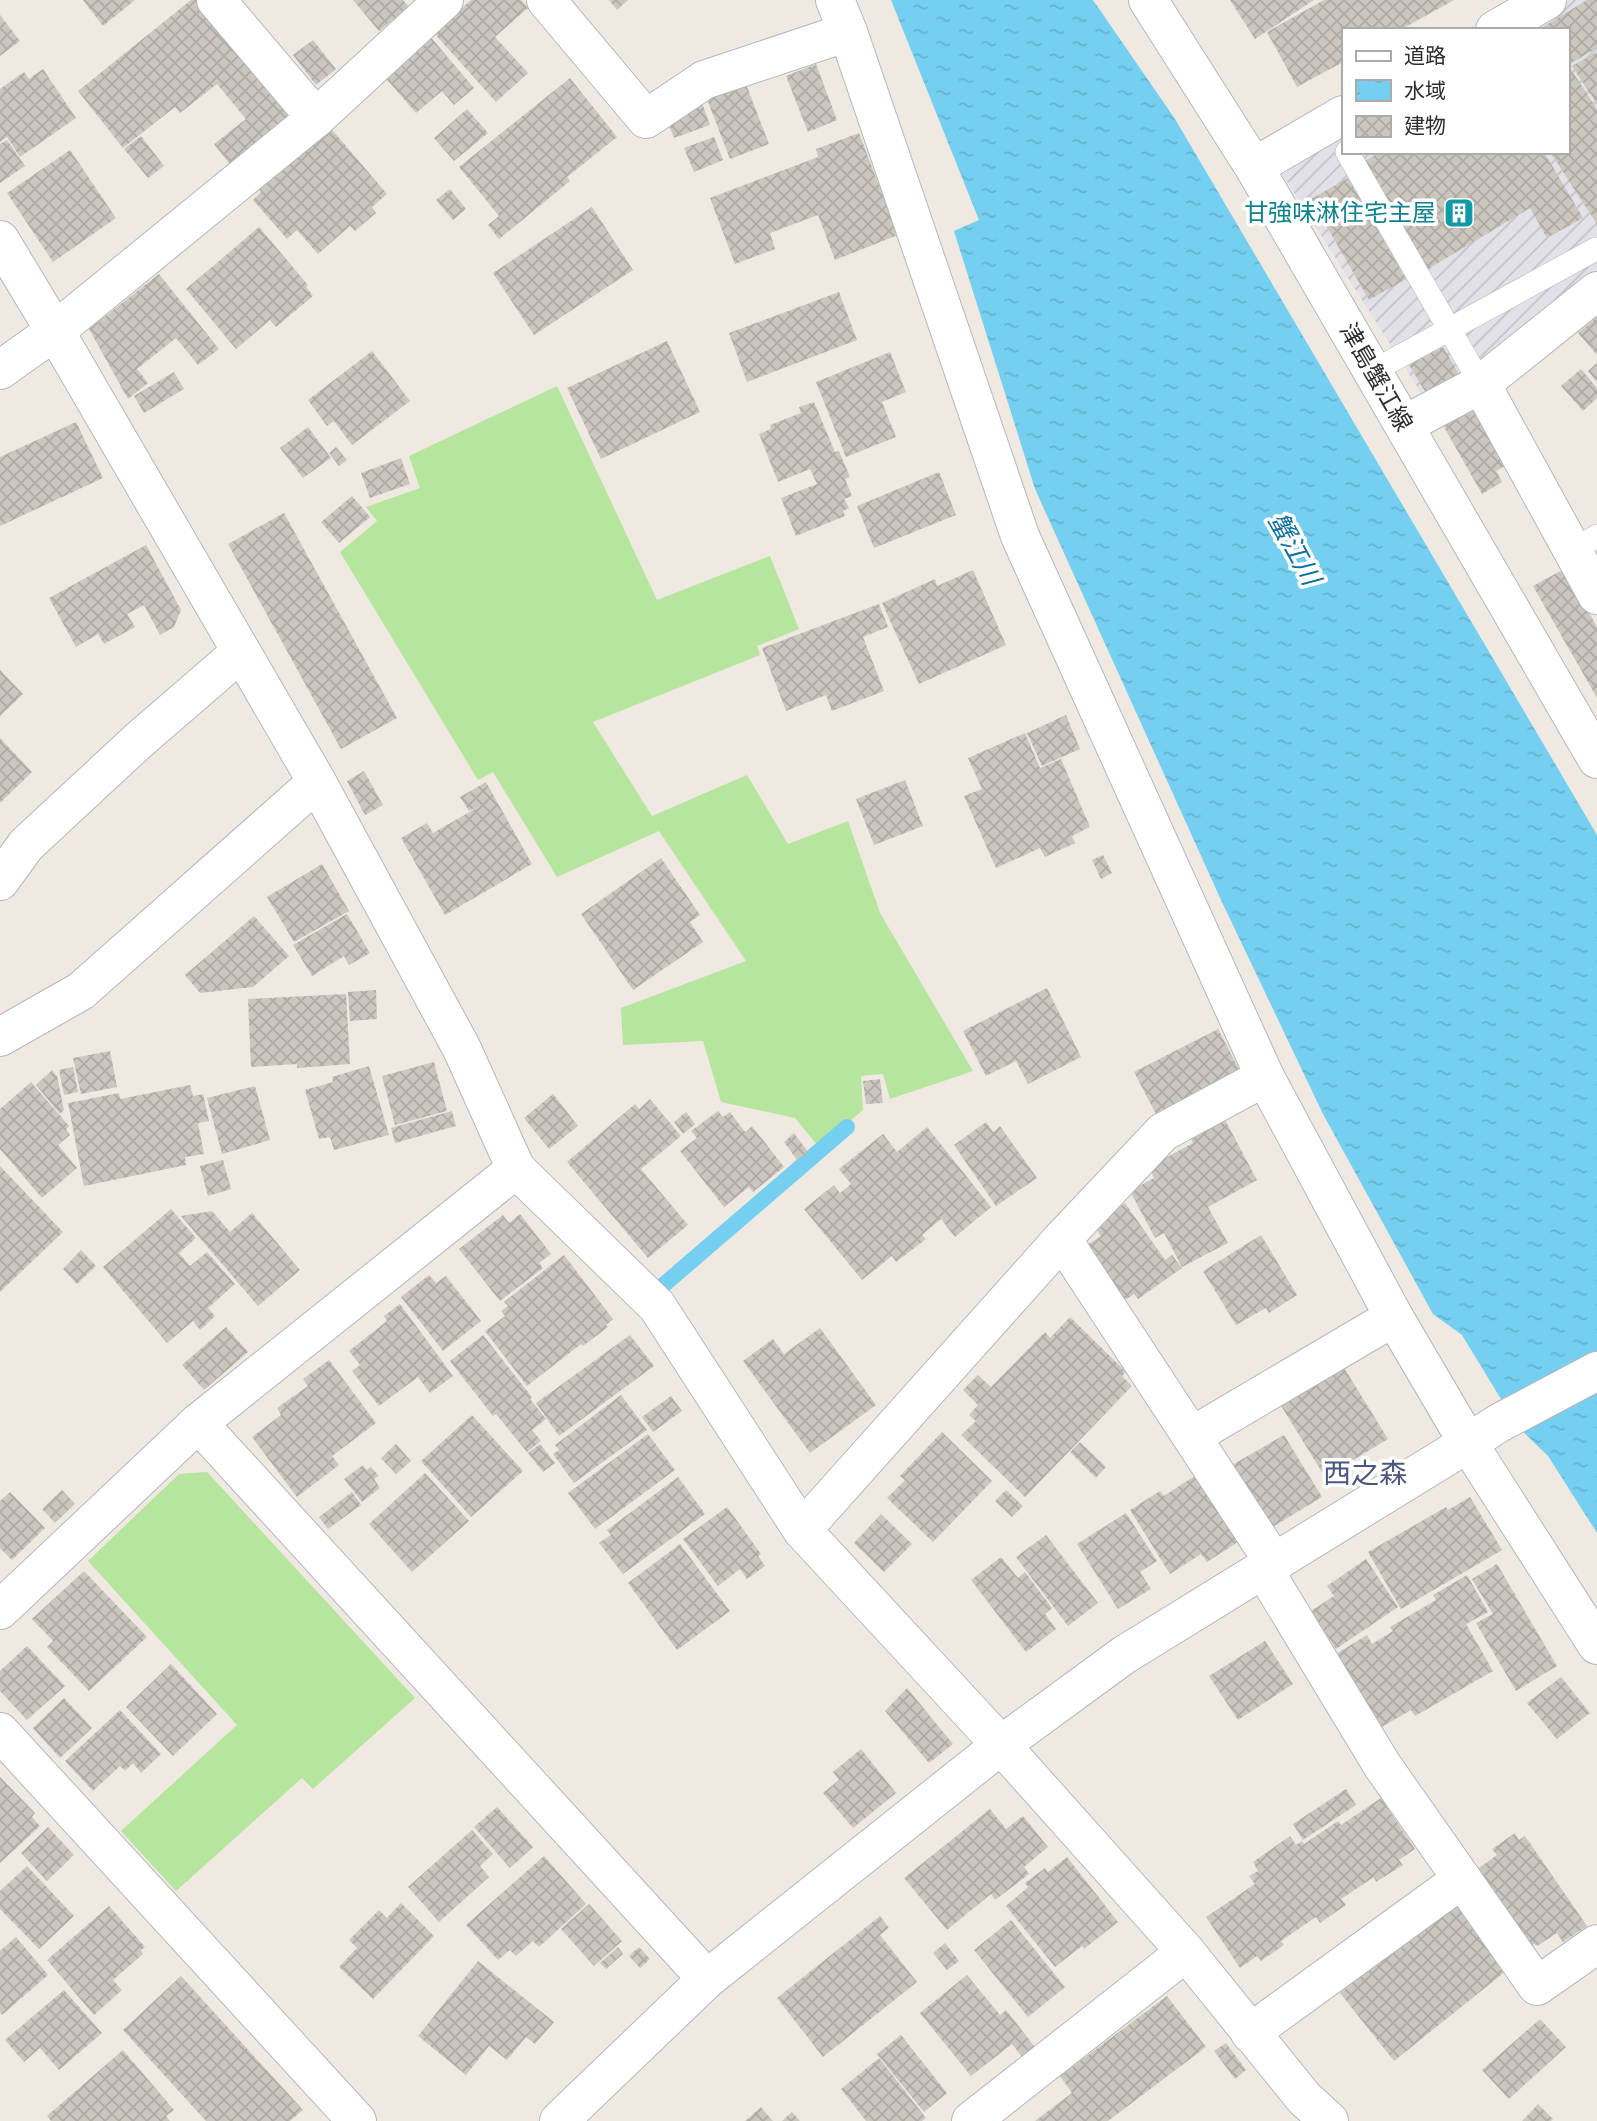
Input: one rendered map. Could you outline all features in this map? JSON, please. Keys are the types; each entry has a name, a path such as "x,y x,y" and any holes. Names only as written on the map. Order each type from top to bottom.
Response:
{"street":[{"path":"216,0 316,118"},
{"path":"0,370 55,331 316,118 444,0"},
{"path":"546,0 646,118 704,80 841,16 1020,536 1265,1077 1394,1317 1484,1433 1597,1645"},
{"name":"津島蟹江線","path":"1148,0 1254,167 1597,759"},
{"path":"1498,28 1547,0"},
{"path":"1254,167 1341,134"},
{"path":"0,240 317,782 462,1049 516,1169 657,1306 802,1530 1001,1745 1186,1952 1304,2098 1329,2121"},
{"path":"1404,425 1481,384 1597,291"},
{"path":"1481,384 1585,543 1597,595"},
{"path":"0,881 26,845 138,741 241,652"},
{"path":"0,1037 81,991 317,782"},
{"path":"802,1530 1062,1239 1163,1132 1265,1077"},
{"path":"0,1610 198,1423 516,1169"},
{"path":"1062,1239 1192,1436 1382,1765 1537,1986 1597,1944"},
{"path":"1192,1436 1394,1317"},
{"path":"559,2121 707,1979 1001,1745 1124,1655 1484,1433 1597,1371"},
{"path":"198,1423 707,1979"},
{"path":"0,1732 358,2121"},
{"path":"1250,2033 1462,1880"},
{"path":"971,2121 1186,1952"}],"lane":[{"path":"1352,154 1481,384"},
{"path":"1373,371 1596,249"}],"shaded area":[{"path":"1567,0 1597,0 1597,285 1430,407 1277,166 1342,129 1342,154 1569,154 1569,28 1518,28"}],"green space":[{"path":"557,386 657,600 770,556 799,629 757,646 760,655 593,722 652,816 747,775 788,844 848,821 880,913 973,1071 890,1099 883,1074 861,1076 863,1110 819,1147 795,1118 721,1102 703,1041 623,1045 621,1008 746,961 659,831 557,877 493,772 478,780 340,552 377,521 366,507 420,488 409,456"},
{"path":"207,1472 415,1698 313,1789 302,1778 176,1891 121,1831 237,1725 88,1561 179,1474"}],"water":[{"name":"蟹江川","path":"891,0 1093,0 1175,119 1597,835 1597,1533 1548,1456 1518,1427 1462,1335 1433,1314 1323,1114 1221,900 1035,489 954,231 979,220"}],"building":[{"path":"83,0 135,0 103,26"},
{"path":"191,0 204,0 285,100 289,128 235,171 214,144 246,119 217,84 180,113 175,107 123,148 78,91"},
{"path":"353,0 403,0 409,7 379,31"},
{"path":"471,0 521,0 528,8 495,37 528,73 496,102 434,33"},
{"path":"609,0 628,0 617,10"},
{"path":"1230,0 1314,0 1255,39"},
{"path":"1324,0 1454,0 1404,28 1342,28 1342,63 1297,87 1267,32"},
{"path":"1587,0 1597,0 1597,48 1569,64 1569,28 1541,28"},
{"path":"0,15 20,41 0,56"},
{"path":"428,34 474,88 454,105 442,91 416,113 382,74"},
{"path":"313,40 336,69 316,85 293,55"},
{"path":"1597,52 1597,104 1572,66"},
{"path":"816,64 837,120 808,132 786,76"},
{"path":"1569,67 1597,109 1597,224 1551,154 1569,154"},
{"path":"43,69 76,118 20,157 7,137 0,142 0,89 24,72 29,79"},
{"path":"570,78 617,137 567,177 570,181 499,239 488,225 499,216 459,167"},
{"path":"744,79 769,144 730,159 705,94"},
{"path":"702,103 710,125 674,138 666,117"},
{"path":"467,109 488,133 454,161 434,138"},
{"path":"328,125 387,194 372,207 376,213 355,231 350,226 318,254 297,230 287,239 253,200 261,192 257,187"},
{"path":"859,133 898,235 835,260 818,215 770,233 775,249 735,264 710,198 818,157 816,149"},
{"path":"141,136 164,166 148,178 124,149"},
{"path":"714,137 723,160 694,172 684,148"},
{"path":"7,140 25,166 0,183 0,144"},
{"path":"70,150 116,218 53,262 7,193"},
{"name":"甘強味淋住宅主屋","path":"1377,154 1545,154 1583,218 1547,238 1530,208 1428,269 1365,161"},
{"path":"1348,178 1406,279 1369,300 1311,199"},
{"path":"450,189 466,209 453,220 436,200"},
{"path":"592,207 633,270 534,335 493,273"},
{"path":"259,227 308,285 306,287 313,296 276,327 270,320 236,349 186,289"},
{"path":"159,274 219,349 198,365 176,338 137,369 148,383 128,399 89,329"},
{"path":"839,292 857,340 747,382 729,333"},
{"path":"1597,317 1597,355 1578,333"},
{"path":"667,341 700,412 601,459 567,388"},
{"path":"1443,347 1459,374 1426,393 1409,365"},
{"path":"372,351 410,401 352,445 334,421 327,426 308,400"},
{"path":"890,352 906,392 882,402 896,437 846,457 816,382"},
{"path":"1597,363 1597,382 1588,371"},
{"path":"1581,369 1597,388 1597,398 1583,411 1561,386"},
{"path":"174,372 184,389 144,413 134,396"},
{"path":"1473,401 1509,464 1496,471 1502,482 1482,494 1440,420"},
{"path":"814,402 835,452 839,451 850,477 845,479 852,496 844,499 849,508 843,511 845,516 796,536 781,498 817,484 810,469 778,482 759,434 771,429 770,425 801,413 799,407"},
{"path":"76,422 103,478 0,526 0,457"},
{"path":"308,427 331,458 303,478 280,448"},
{"path":"336,447 347,460 339,466 329,453"},
{"path":"401,458 410,484 370,498 361,473"},
{"path":"939,472 956,515 874,548 857,506"},
{"path":"352,496 370,517 339,543 321,522"},
{"path":"284,513 397,718 341,749 228,544"},
{"path":"146,545 181,610 174,627 160,635 144,605 127,614 135,627 104,644 98,634 76,647 49,598"},
{"path":"1564,569 1597,627 1597,698 1533,586"},
{"path":"973,570 1006,645 919,684 882,603 935,579 937,586"},
{"path":"879,604 888,627 863,637 884,691 832,711 826,695 786,711 762,648"},
{"path":"0,670 23,694 0,716"},
{"path":"1066,715 1080,749 1042,766 1027,733"},
{"path":"1025,733 1040,768 1061,759 1090,827 1072,836 1075,843 1045,857 1040,848 996,868 964,796 982,789 968,758"},
{"path":"0,738 32,772 0,803"},
{"path":"364,771 383,805 365,815 347,781"},
{"path":"905,780 923,826 874,845 856,799"},
{"path":"486,782 532,864 445,915 401,838 427,823 433,833 480,806 469,811 460,797"},
{"path":"1103,855 1112,873 1101,879 1092,860"},
{"path":"661,858 700,915 690,922 703,942 633,990 581,914"},
{"path":"322,864 349,911 294,942 267,897"},
{"path":"347,914 370,953 349,965 344,956 312,976 293,945"},
{"path":"254,916 289,956 253,987 200,993 185,975"},
{"path":"1047,988 1081,1057 1028,1084 1016,1061 986,1076 963,1031"},
{"path":"376,990 377,1019 350,1021 348,992"},
{"path":"346,994 350,1064 297,1068 297,1064 251,1067 248,999"},
{"path":"1218,1029 1241,1073 1157,1116 1134,1072"},
{"path":"110,1051 117,1087 81,1094 73,1058"},
{"path":"434,1062 447,1111 395,1125 382,1076"},
{"path":"369,1066 389,1135 334,1150 330,1137 319,1139 305,1090 333,1082 332,1077"},
{"path":"73,1067 78,1092 64,1095 59,1070"},
{"path":"52,1070 57,1076 64,1110 60,1114 36,1085"},
{"path":"880,1079 883,1103 866,1104 863,1081"},
{"path":"31,1082 69,1126 66,1130 70,1135 58,1145 77,1168 42,1198 0,1149 0,1109"},
{"path":"190,1085 193,1096 203,1094 209,1121 198,1123 204,1154 185,1157 186,1165 84,1186 68,1103 119,1093 120,1099"},
{"path":"255,1086 270,1140 222,1154 207,1098"},
{"path":"553,1094 578,1126 549,1149 524,1118"},
{"path":"650,1099 681,1136 641,1169 688,1225 648,1258 567,1162 635,1104 639,1109"},
{"path":"452,1111 456,1126 395,1143 391,1128"},
{"path":"718,1111 723,1117 730,1112 745,1132 752,1126 784,1167 753,1192 749,1187 724,1207 680,1151 697,1138 691,1131"},
{"path":"686,1112 695,1124 683,1134 674,1122"},
{"path":"1223,1116 1257,1180 1208,1207 1228,1243 1182,1267 1164,1233 1155,1238 1130,1191 1154,1178 1149,1167 1193,1143 1189,1136"},
{"path":"986,1122 993,1132 1000,1126 1037,1178 996,1206 954,1145"},
{"path":"927,1127 991,1207 955,1237 941,1219 922,1235 926,1239 896,1262 892,1256 862,1280 804,1209 834,1185 840,1193 851,1184 839,1169 883,1134 897,1152"},
{"path":"794,1133 808,1152 797,1160 784,1142"},
{"path":"223,1160 231,1189 208,1196 200,1166"},
{"path":"0,1166 63,1232 0,1292"},
{"path":"1125,1203 1165,1260 1172,1255 1182,1268 1138,1299 1134,1294 1121,1303 1083,1248 1101,1236 1094,1226"},
{"path":"171,1209 196,1238 179,1253 190,1266 207,1252 235,1284 208,1308 215,1316 200,1330 193,1321 167,1343 103,1267"},
{"path":"212,1211 230,1232 252,1213 300,1270 258,1306 181,1216"},
{"path":"520,1214 551,1254 539,1263 543,1268 500,1301 459,1249 503,1215 509,1223"},
{"path":"1261,1235 1297,1295 1269,1313 1266,1308 1236,1325 1203,1271"},
{"path":"81,1250 96,1266 77,1284 63,1269"},
{"path":"564,1255 613,1319 606,1325 608,1327 583,1346 581,1344 527,1386 485,1331 505,1316 501,1311 508,1306 504,1302"},
{"path":"429,1275 436,1283 446,1276 481,1321 443,1351 401,1297"},
{"path":"400,1304 453,1376 430,1393 418,1377 379,1406 352,1371 360,1365 349,1351 387,1321 384,1316"},
{"path":"1070,1317 1126,1372 1122,1376 1132,1386 1025,1497 961,1435 976,1421 969,1415 978,1405 963,1390 978,1375 991,1387 1045,1332 1050,1338"},
{"path":"226,1327 248,1352 204,1390 182,1365"},
{"path":"820,1328 876,1405 810,1453 743,1361 773,1339 784,1354"},
{"path":"483,1335 546,1419 532,1430 541,1441 527,1452 496,1414 493,1416 450,1361"},
{"path":"630,1335 654,1366 559,1436 536,1403"},
{"path":"1338,1358 1388,1439 1325,1477 1275,1396"},
{"path":"329,1360 376,1423 332,1456 339,1465 297,1497 252,1437 281,1415 277,1408 308,1386 303,1379"},
{"path":"621,1395 647,1430 574,1483 553,1454 559,1450 555,1445"},
{"path":"671,1396 682,1411 653,1432 642,1417"},
{"path":"472,1415 523,1471 471,1517 421,1461"},
{"path":"942,1432 992,1481 933,1542 887,1498 905,1480 900,1476"},
{"path":"648,1434 675,1470 595,1529 568,1493"},
{"path":"1284,1435 1322,1497 1271,1528 1232,1465"},
{"path":"1080,1442 1106,1467 1096,1478 1070,1452"},
{"path":"396,1444 411,1461 396,1474 381,1458"},
{"path":"540,1444 555,1463 543,1472 528,1453"},
{"path":"363,1465 366,1470 371,1467 379,1476 374,1479 380,1488 362,1502 344,1479"},
{"path":"425,1473 469,1521 412,1572 369,1524"},
{"path":"1196,1475 1238,1542 1207,1562 1201,1554 1170,1574 1130,1510 1160,1491 1164,1496"},
{"path":"678,1477 705,1514 623,1574 599,1543 611,1535 607,1530"},
{"path":"62,1490 75,1504 55,1523 42,1509"},
{"path":"1006,1490 1023,1506 1012,1517 995,1501"},
{"path":"10,1492 45,1528 12,1560 0,1548 0,1501"},
{"path":"352,1492 361,1505 328,1529 319,1517"},
{"path":"1470,1497 1502,1550 1401,1609 1368,1552 1446,1507 1448,1510"},
{"path":"727,1507 761,1554 758,1556 765,1566 747,1579 740,1569 718,1586 683,1539"},
{"path":"1126,1513 1157,1561 1140,1572 1151,1589 1118,1609 1077,1544"},
{"path":"881,1514 912,1544 884,1572 854,1543"},
{"path":"1046,1535 1098,1603 1068,1626 1016,1557"},
{"path":"680,1544 730,1611 677,1650 628,1583"},
{"path":"1001,1557 1018,1578 1025,1572 1052,1608 1045,1614 1056,1629 1026,1652 971,1580"},
{"path":"1366,1559 1398,1607 1336,1649 1311,1611 1334,1596 1327,1586"},
{"path":"1497,1564 1557,1666 1516,1691 1476,1623 1493,1614 1472,1579"},
{"path":"84,1571 147,1637 89,1691 47,1647 53,1641 32,1619"},
{"path":"1467,1575 1488,1612 1466,1624 1493,1671 1415,1716 1411,1710 1380,1728 1336,1654 1367,1635 1372,1644 1393,1631 1390,1627 1436,1600 1433,1595"},
{"path":"1265,1641 1293,1684 1238,1720 1209,1676"},
{"path":"27,1646 65,1686 27,1720 0,1691 0,1671"},
{"path":"171,1664 217,1714 173,1756 126,1707"},
{"path":"1561,1677 1590,1713 1557,1739 1527,1703"},
{"path":"907,1688 953,1744 929,1763 885,1711"},
{"path":"64,1698 92,1728 60,1758 33,1728"},
{"path":"120,1710 161,1754 141,1773 133,1763 125,1771 120,1766 93,1791 65,1761"},
{"path":"861,1749 896,1793 853,1828 823,1793 839,1780 833,1772"},
{"path":"0,1777 35,1813 32,1817 40,1826 0,1863"},
{"path":"1346,1789 1356,1805 1303,1840 1293,1824"},
{"path":"1381,1798 1415,1849 1399,1860 1403,1865 1376,1882 1374,1877 1341,1899 1346,1905 1320,1923 1316,1917 1281,1941 1284,1945 1261,1961 1257,1956 1240,1968 1206,1917 1255,1884 1249,1876 1258,1871 1253,1862 1290,1836 1296,1845 1302,1841 1304,1844 1338,1821 1341,1825"},
{"path":"497,1807 533,1847 510,1868 474,1827"},
{"path":"990,1809 1006,1829 1023,1816 1048,1847 1024,1867 1029,1874 995,1900 991,1894 947,1930 904,1878"},
{"path":"48,1827 74,1855 47,1881 21,1853"},
{"path":"472,1830 493,1854 480,1866 489,1877 439,1922 408,1887"},
{"path":"1515,1833 1519,1840 1525,1836 1587,1926 1563,1942 1557,1933 1537,1946 1535,1944 1529,1947 1476,1870 1497,1855 1492,1849"},
{"path":"544,1856 586,1904 539,1947 533,1941 516,1956 510,1950 498,1960 466,1925"},
{"path":"1067,1857 1118,1922 1084,1949 1082,1946 1055,1967 1006,1906 1028,1887 1025,1883 1045,1868 1048,1872"},
{"path":"27,1866 74,1916 39,1949 0,1909 0,1891"},
{"path":"1457,1899 1511,1967 1394,2061 1340,1993"},
{"path":"401,1903 434,1936 373,1999 339,1967 357,1948 349,1940 379,1910 387,1918"},
{"path":"589,1904 622,1941 594,1966 561,1929"},
{"path":"109,1906 145,1947 141,1950 143,1954 113,1980 122,1990 94,2015 47,1960"},
{"path":"880,1916 889,1928 880,1935 917,1982 823,2057 777,1998"},
{"path":"1011,1920 1065,1987 1028,2017 974,1950"},
{"path":"16,1937 48,1975 2,2015 0,1951"},
{"path":"945,1943 959,1961 947,1970 933,1953"},
{"path":"618,1947 623,1954 606,1969 600,1963"},
{"path":"639,1947 650,1959 640,1968 629,1956"},
{"path":"478,1961 554,2022 535,2044 526,2037 507,2060 489,2046 466,2075 418,2036"},
{"path":"967,1975 1000,2015 1006,2010 1038,2051 1025,2061 1012,2044 971,2076 920,2013"},
{"path":"181,1976 303,2110 290,2121 206,2121 123,2030"},
{"path":"64,1990 102,2033 59,2070 40,2048 24,2062 5,2040"},
{"path":"1167,1996 1206,2047 1108,2121 1035,2121 1072,2093 1060,2076"},
{"path":"1540,2019 1566,2047 1509,2099 1482,2070"},
{"path":"901,2035 947,2093 924,2112 877,2054"},
{"path":"1226,2043 1246,2070 1235,2079 1214,2051"},
{"path":"123,2050 174,2110 166,2116 170,2121 51,2121 47,2116"},
{"path":"879,2058 926,2118 922,2121 866,2121 841,2089"},
{"path":"1538,2104 1553,2119 1522,2121"},
{"path":"761,2107 773,2121 745,2121"},
{"path":"792,2112 800,2121 782,2121"}],"waterway":[{"path":"660,1288 847,1127"}],"place":[{"name":"甘強味淋住宅主屋","path":"1459,213"}],"district":[{"name":"西之森","path":"1365,1473"}]}
